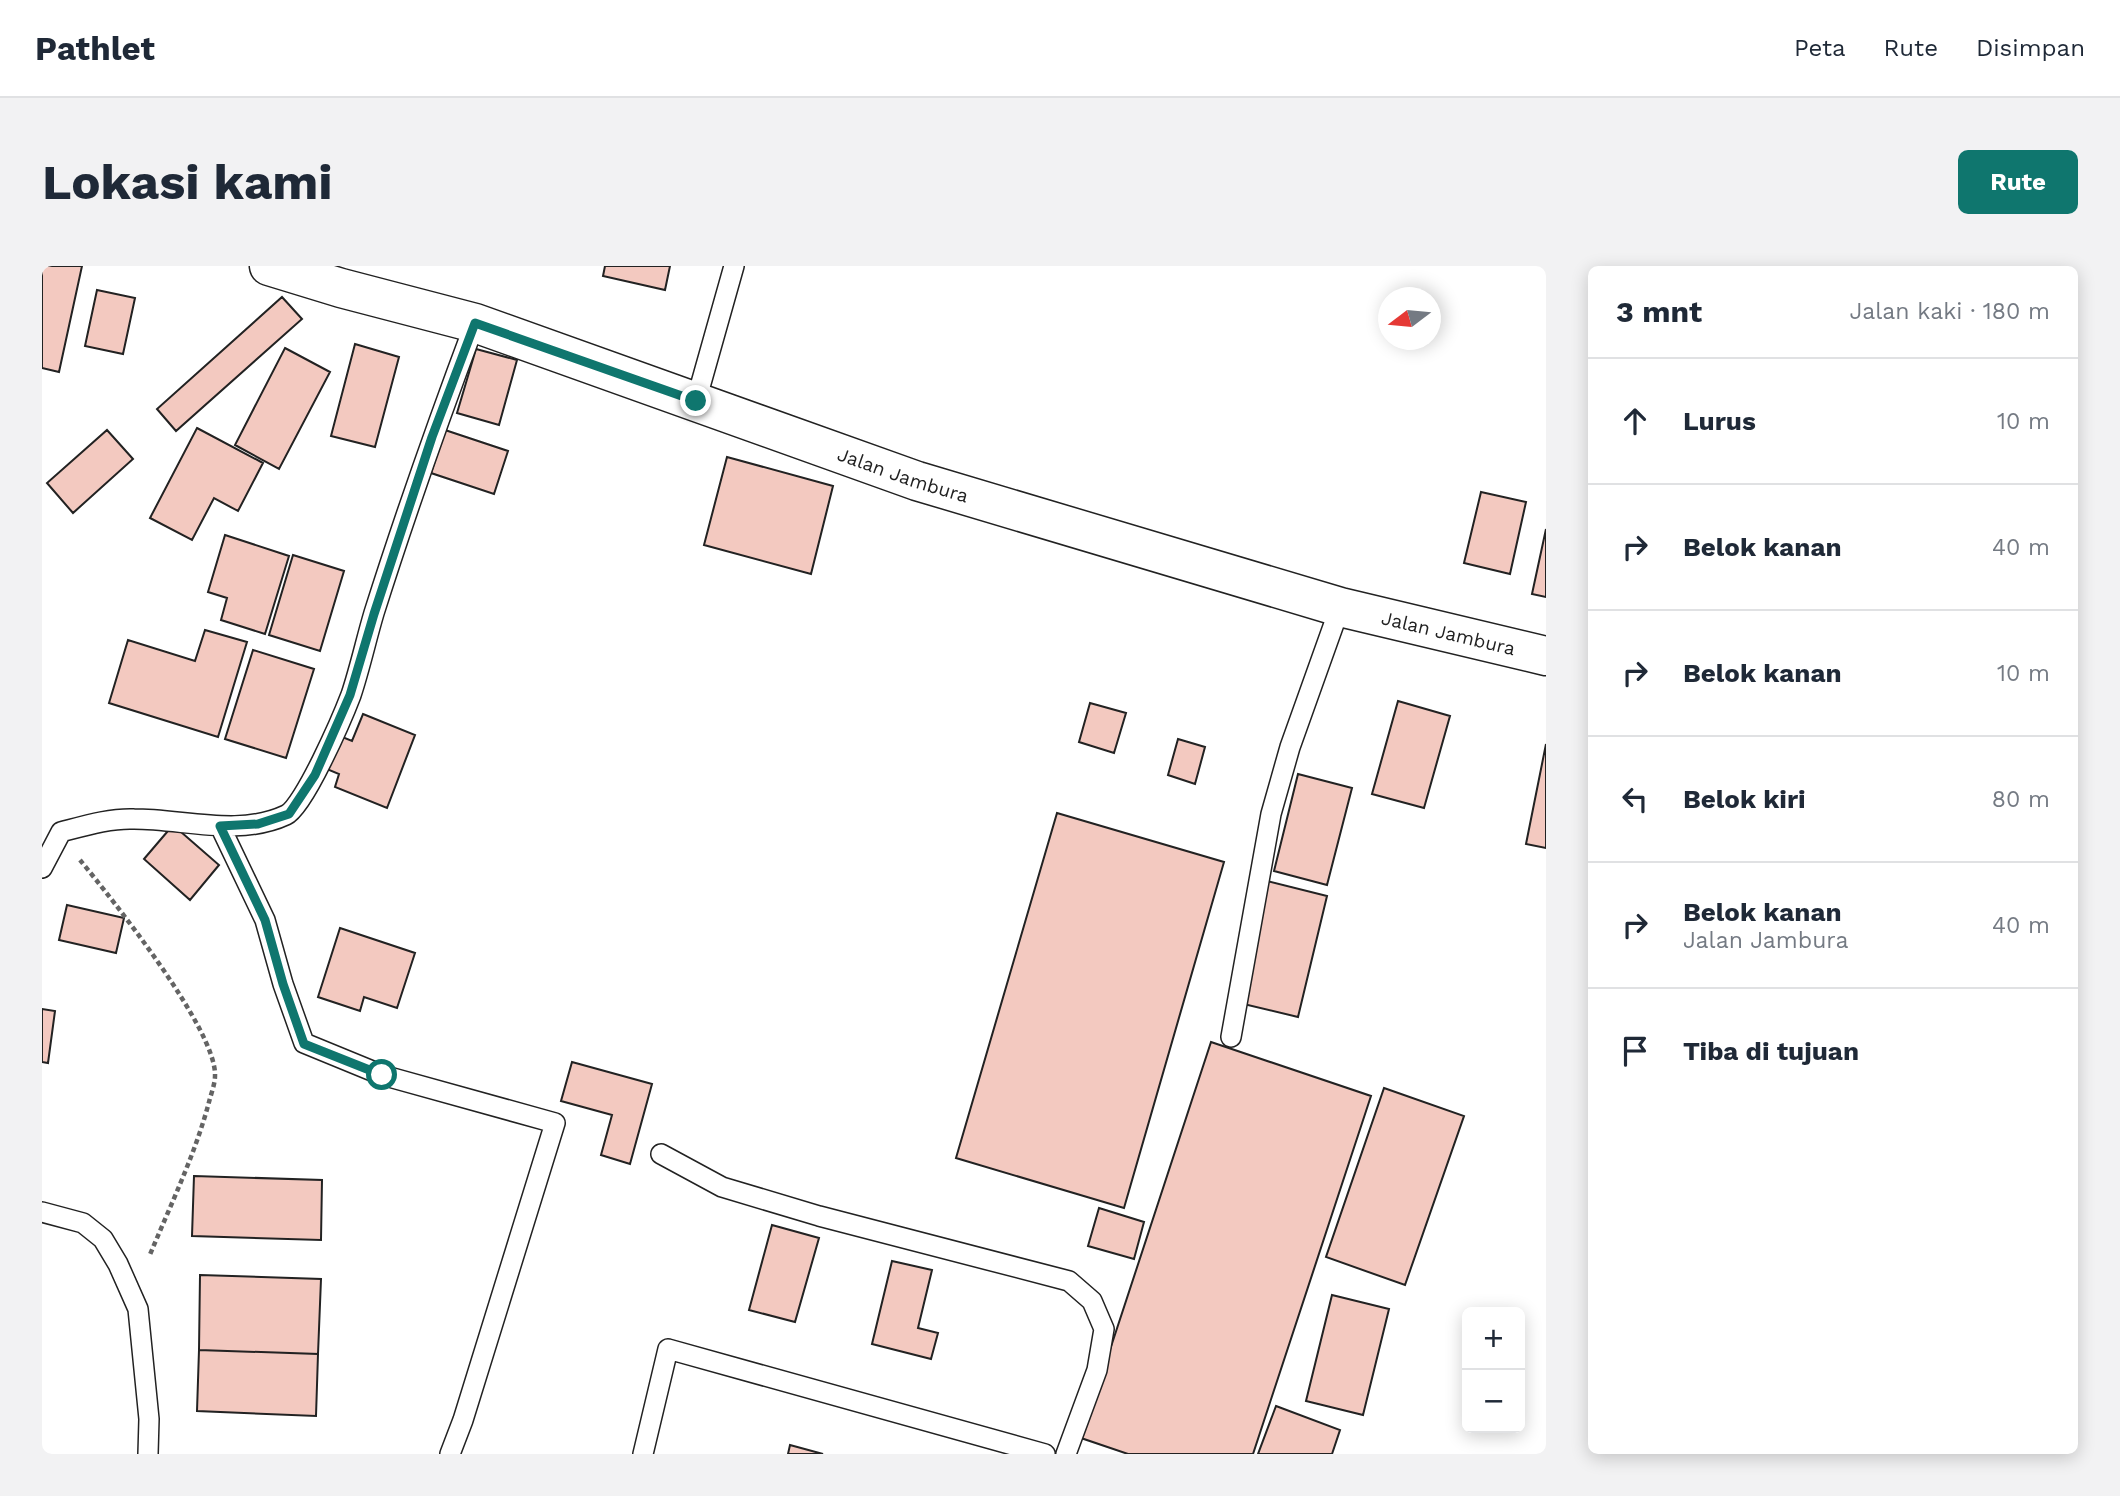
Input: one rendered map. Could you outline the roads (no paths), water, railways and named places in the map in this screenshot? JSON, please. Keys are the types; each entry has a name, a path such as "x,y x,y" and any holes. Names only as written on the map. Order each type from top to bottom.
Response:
{"street":[{"name":"Jalan Jambura","path":"269,266 475,323 917,481 1340,607 1546,656"}],"lane":[{"path":"696,401 734,266"},
{"path":"42,868 61,832 131,818 220,826 258,824 289,814 315,775 350,695 432,437 475,323"},
{"path":"1231,1037 1271,814 1290,747 1340,607"},
{"path":"220,826 265,920 304,1044 382,1075 555,1123 463,1420 450,1454"},
{"path":"661,1154 722,1187 818,1216 1069,1281 1093,1301 1104,1329 1097,1370 1066,1454"},
{"path":"42,1212 83,1223 103,1239 118,1264 138,1308 149,1419 148,1454 156,1454"},
{"path":"643,1454 668,1349 1045,1454"}]}
